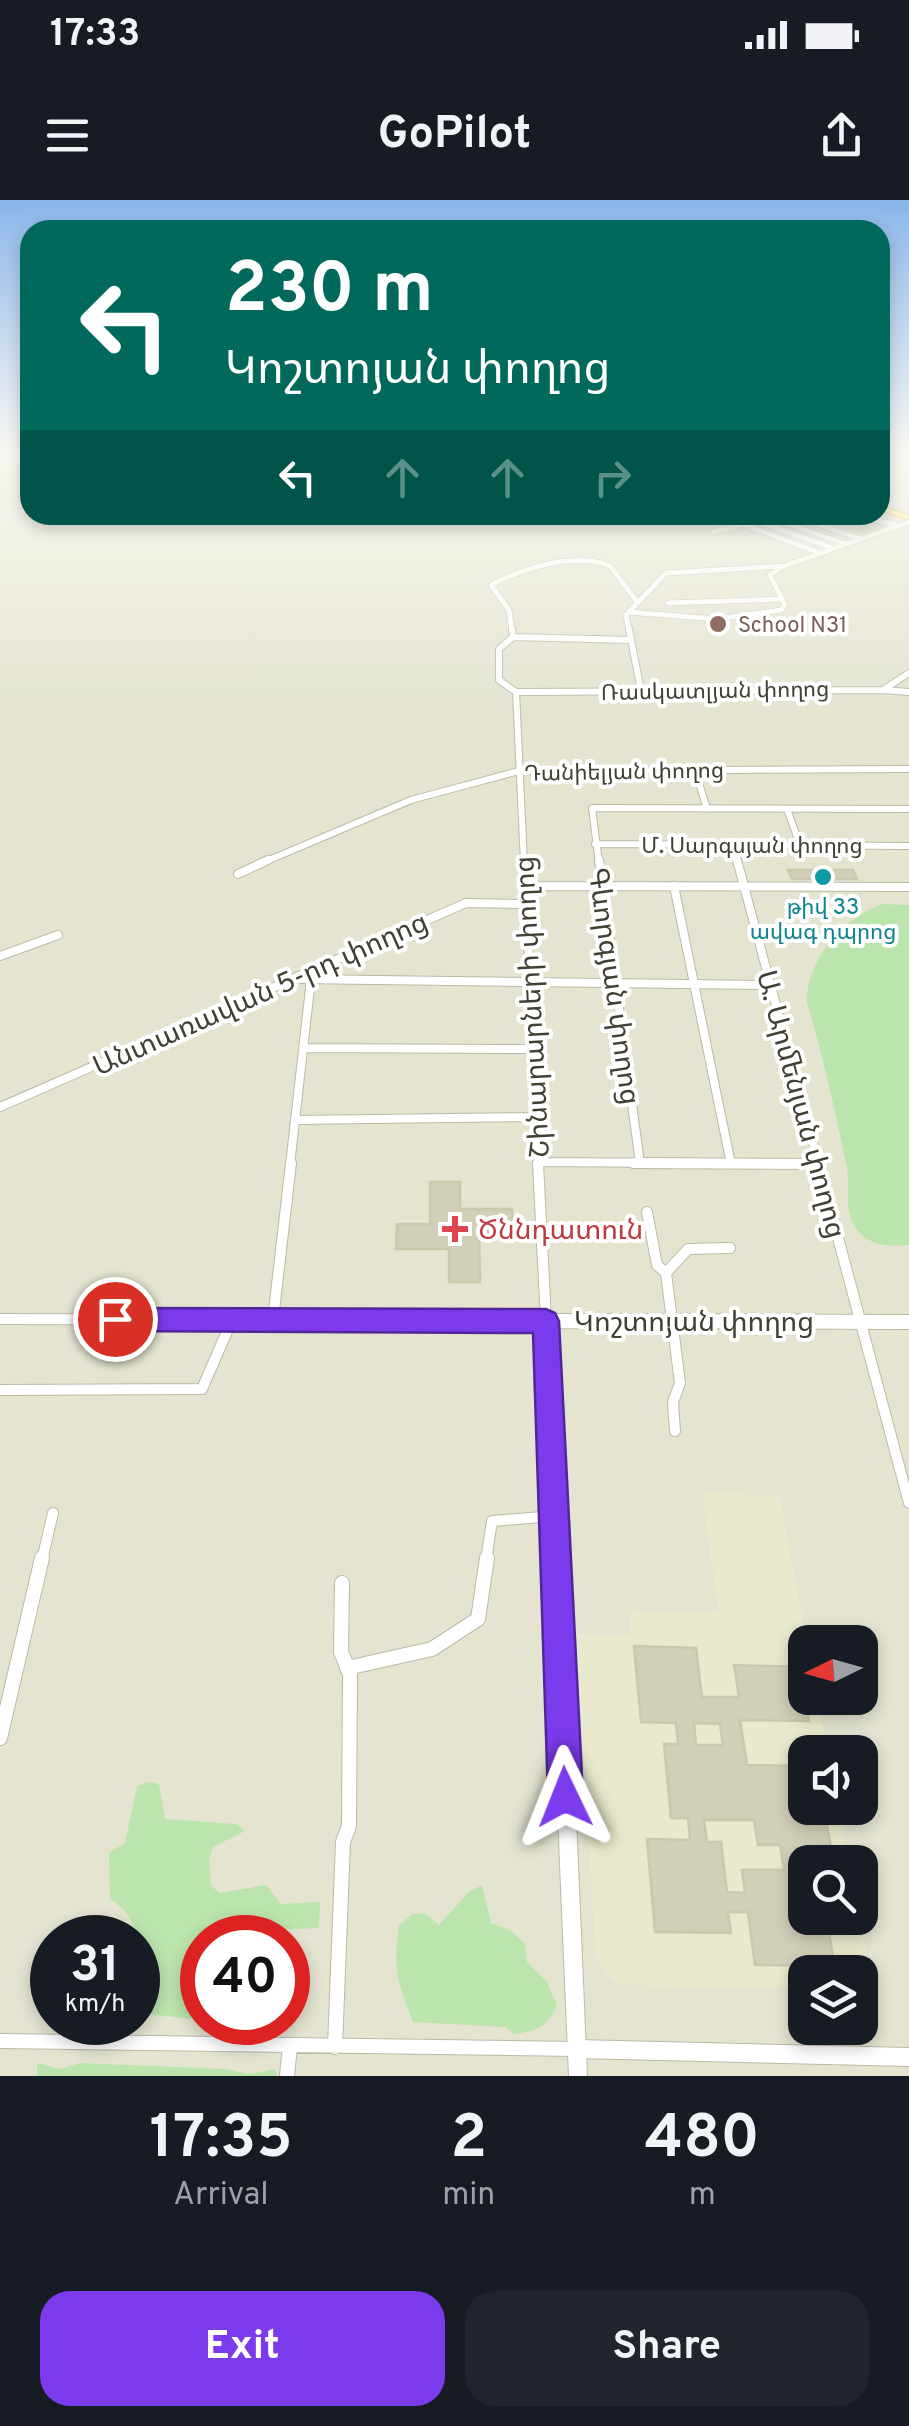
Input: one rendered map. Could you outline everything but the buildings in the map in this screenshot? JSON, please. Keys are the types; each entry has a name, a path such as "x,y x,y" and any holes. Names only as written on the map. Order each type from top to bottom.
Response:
{"street":[{"path":"787,541 820,553"},
{"path":"810,541 834,549"},
{"path":"836,541 846,544"},
{"path":"628,612 717,618 758,616 781,610 785,605 770,575 784,566 856,541"},
{"path":"513,638 509,610 491,586 504,577 593,558 611,566 626,595 638,602"},
{"path":"628,612 666,573 784,566"},
{"path":"668,603 782,599"},
{"path":"628,612 642,692"},
{"path":"516,692 499,680 499,649 513,638 631,640"},
{"path":"884,690 909,673"},
{"name":"Ռասկատլյան փողոց","path":"516,692 909,692"},
{"name":"Շինարարների փողոց","path":"516,692 546,1321"},
{"name":"Դանիելյան փողոց","path":"238,874 311,840 480,778 519,770 909,769"},
{"path":"695,770 707,809 909,809"},
{"name":"Գևորգյան փողոց","path":"640,1163 592,808 707,809"},
{"path":"787,809 800,845"},
{"name":"Մ. Սարգսյան փողոց","path":"595,844 909,846"},
{"name":"Ա. Արմենյան փողոց","path":"733,845 909,1503"},
{"path":"524,886 909,888"},
{"path":"674,886 731,1164"},
{"name":"Անտառավան 5-րդ փողոց","path":"0,1108 466,904 525,904"},
{"path":"0,956 58,935"},
{"path":"293,979 770,985"},
{"path":"274,1320 311,979"},
{"path":"303,1048 532,1049"},
{"path":"295,1120 536,1118"},
{"path":"538,1162 817,1164"},
{"path":"647,1212 657,1265 666,1273 680,1383 673,1402 676,1431"},
{"path":"666,1273 688,1249 730,1248"},
{"name":"Կոշտոյան փողոց","path":"0,1319 909,1322"},
{"path":"0,1390 202,1389 232,1320"},
{"path":"546,1321 578,2076"},
{"path":"0,1738 52,1513"},
{"path":"348,1668 432,1649 478,1620 492,1520 554,1516"},
{"path":"334,2048 344,1842 349,1826 348,1668 341,1652 342,1583"},
{"path":"0,2042 576,2049 909,2058"},
{"path":"287,2076 290,2046"}],"shaded area":[{"path":"0,541 909,541 909,2076 0,2076"},
{"path":"702,1494 779,1495 804,1625 788,1625 788,1715 820,1715 825,1735 788,1735 788,1825 842,1825 846,1845 788,1845 788,1935 863,1935 867,1955 788,1955 788,1988 617,1985 596,1958 576,1634 631,1634 630,1612 719,1613"}],"green space":[{"path":"882,904 909,905 909,1245 901,1246 871,1241 859,1232 851,1218 846,1163 807,1003 808,987 820,956 854,919"},
{"path":"159,1784 165,1819 236,1824 245,1831 213,1847 209,1860 211,1886 220,1893 266,1885 281,1904 320,1902 319,1928 310,1928 310,1915 180,1915 180,2018 160,2015 160,1915 128,1915 110,1899 109,1853 125,1843 137,1786"},
{"path":"482,1885 491,1923 510,1930 525,1944 527,1962 547,1982 557,2005 545,2023 535,2029 514,2034 505,2027 413,2022 397,1966 399,1925 413,1914 425,1913 439,1925 469,1892"},
{"path":"37,2063 60,2069 80,2063 224,2069 250,2074 275,2069 277,2076 37,2076"}],"place":[{"name":"School N31","path":"718,624"},
{"name":"թիվ 33 ավագ դպրոց","path":"823,877"},
{"name":"Ծննդատուն","path":"455,1229"}],"route":[{"path":"115,1319 546,1321 565,1797"}]}
